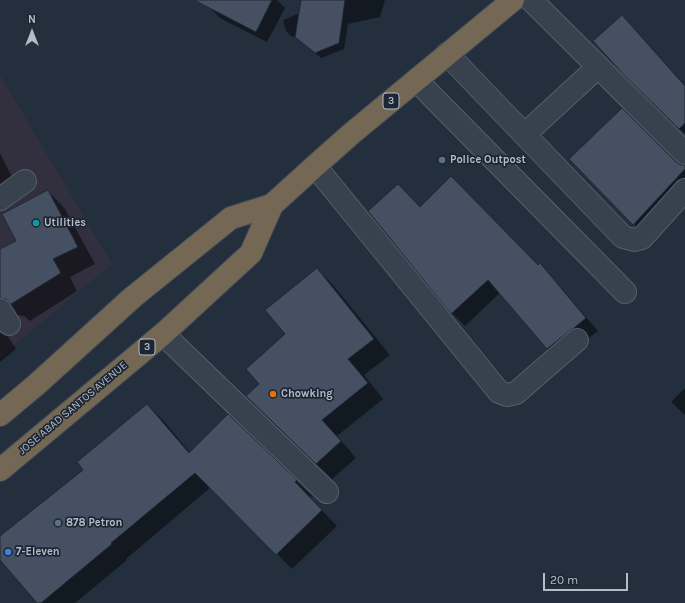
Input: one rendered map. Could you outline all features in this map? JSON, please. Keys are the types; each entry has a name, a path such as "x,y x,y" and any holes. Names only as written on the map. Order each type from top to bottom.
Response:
{"highway":[{"name":"JOSE ABAD SANTOS AVENUE","path":"0,470 163,334 251,253 272,205 314,166 513,0"},
{"name":"JOSE ABAD SANTOS AVENUE","path":"0,416 133,297 231,218 272,205"}],"lane":[{"path":"531,0 685,153"},
{"path":"448,54 623,237 634,240 642,238 685,190"},
{"path":"525,134 598,67"},
{"path":"416,80 625,292"},
{"path":"314,166 499,392 507,395 516,393 577,340"},
{"path":"0,199 25,181"},
{"path":"163,334 327,492"}],"shaded area":[{"path":"0,75 112,264 0,357"}],"building":[{"path":"194,0 272,0 256,32"},
{"path":"301,0 345,0 339,43 315,53 295,37"},
{"path":"622,15 685,86 685,123 679,129 623,74 593,41"},
{"path":"622,108 676,162 681,165 685,165 685,169 633,225 569,159"},
{"path":"451,176 538,265 540,263 586,318 547,349 488,280 451,314 368,211 398,184 420,207"},
{"path":"48,190 78,247 53,259 61,273 11,304 6,299 0,298 0,249 16,241 2,214"},
{"path":"317,268 374,339 348,359 368,383 322,420 341,441 316,464 246,396 259,384 246,369 285,334 265,310"},
{"path":"147,404 189,453 228,414 297,480 295,482 322,510 276,555 195,473 41,603 37,603 0,560 0,536 83,470 77,462"}],"place":[{"name":"Police Outpost","path":"442,160"},
{"name":"Utilities","path":"36,223"},
{"name":"Chowking","path":"273,394"},
{"name":"878 Petron","path":"58,523"},
{"name":"7-Eleven","path":"8,552"}]}
